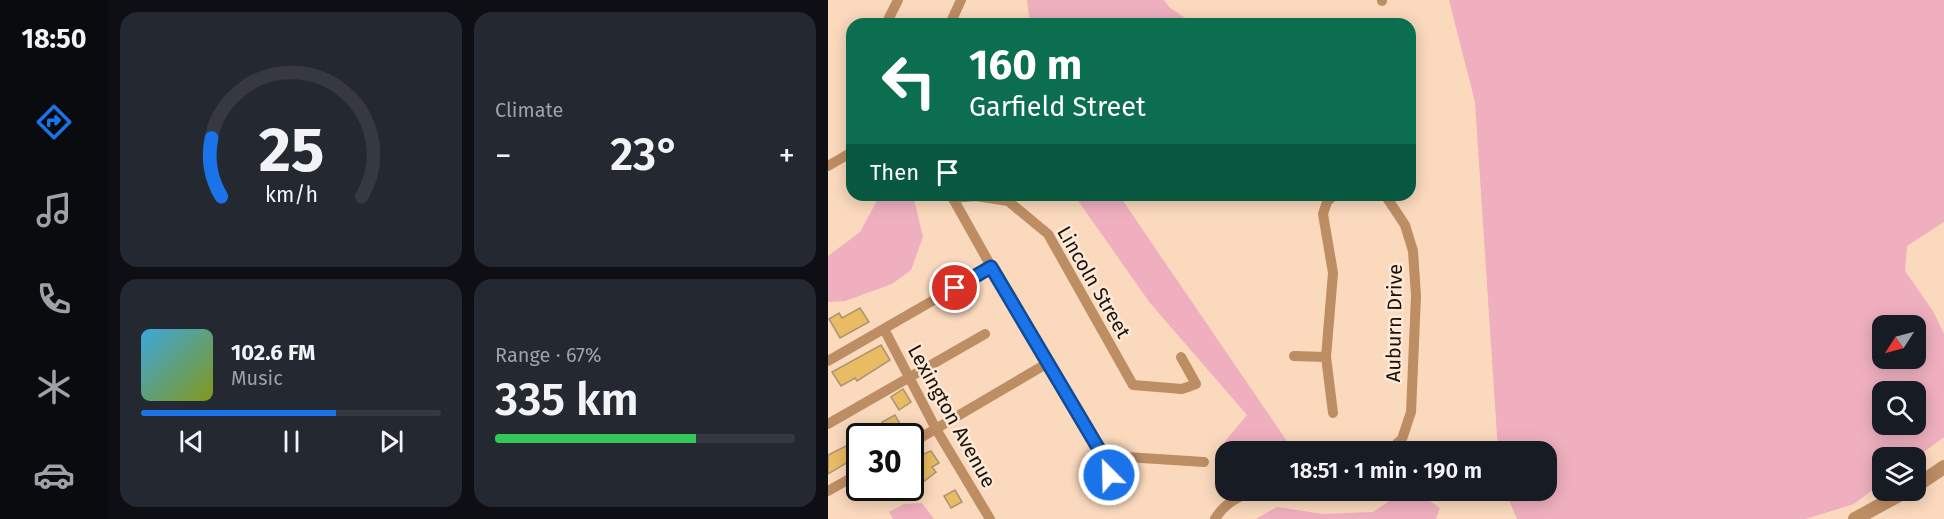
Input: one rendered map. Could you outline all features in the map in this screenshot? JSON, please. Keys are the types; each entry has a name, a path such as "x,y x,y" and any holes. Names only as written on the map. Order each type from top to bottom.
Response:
{"street":[{"path":"889,18 898,0"},
{"path":"953,18 961,0"},
{"path":"828,166 846,156"},
{"path":"954,201 1046,364 1100,451 1109,475"},
{"name":"Lincoln Street","path":"1008,201 1048,234 1133,385 1182,389 1196,384 1181,357"},
{"path":"1329,201 1324,206 1323,214 1333,273 1326,357 1333,413"},
{"name":"Auburn Drive","path":"1389,201 1405,225 1413,251 1416,296 1411,412 1399,441"},
{"path":"828,361 991,267"},
{"name":"Lexington Avenue","path":"884,329 936,429 990,519"},
{"path":"828,424 985,334"},
{"path":"1294,356 1326,357"},
{"path":"924,436 1046,364"},
{"path":"1100,451 1111,456 1204,462"},
{"path":"1926,479 1944,467"},
{"path":"828,491 846,481"},
{"path":"1215,519 1220,510 1232,501"},
{"path":"1855,519 1888,501"}],"shaded area":[{"path":"1027,0 1164,0 1169,7 1185,18 1029,18"},
{"path":"1449,0 1944,0 1944,222 1907,246 1905,271 1933,311 1944,334 1944,437 1926,450 1926,447 1872,447 1872,490 1854,504 1806,519 1517,519 1509,501 1557,501 1557,441 1497,441 1475,102"},
{"path":"877,201 914,201 923,237 911,270 892,284 845,301 828,302 828,256 860,232"},
{"path":"1078,201 1123,201 1287,441 1225,441 1247,415 1150,303"},
{"path":"1390,501 1430,501 1440,508 1436,519 1256,519 1277,507 1323,514 1373,512"},
{"path":"922,503 934,519 893,519 889,512 904,504"}],"building":[{"path":"860,308 869,322 840,338 829,319 839,313 842,318"},
{"path":"881,345 890,360 857,381 855,378 841,386 832,372"},
{"path":"903,389 911,402 899,410 891,397"},
{"path":"895,415 900,423 883,423"},
{"path":"846,446 846,463 828,474 828,455"},
{"path":"931,451 939,463 932,467 936,472 924,481 924,454"},
{"path":"955,490 962,502 951,508 944,496"}],"route":[{"path":"955,288 991,267 1046,364 1100,451 1109,475"}]}
